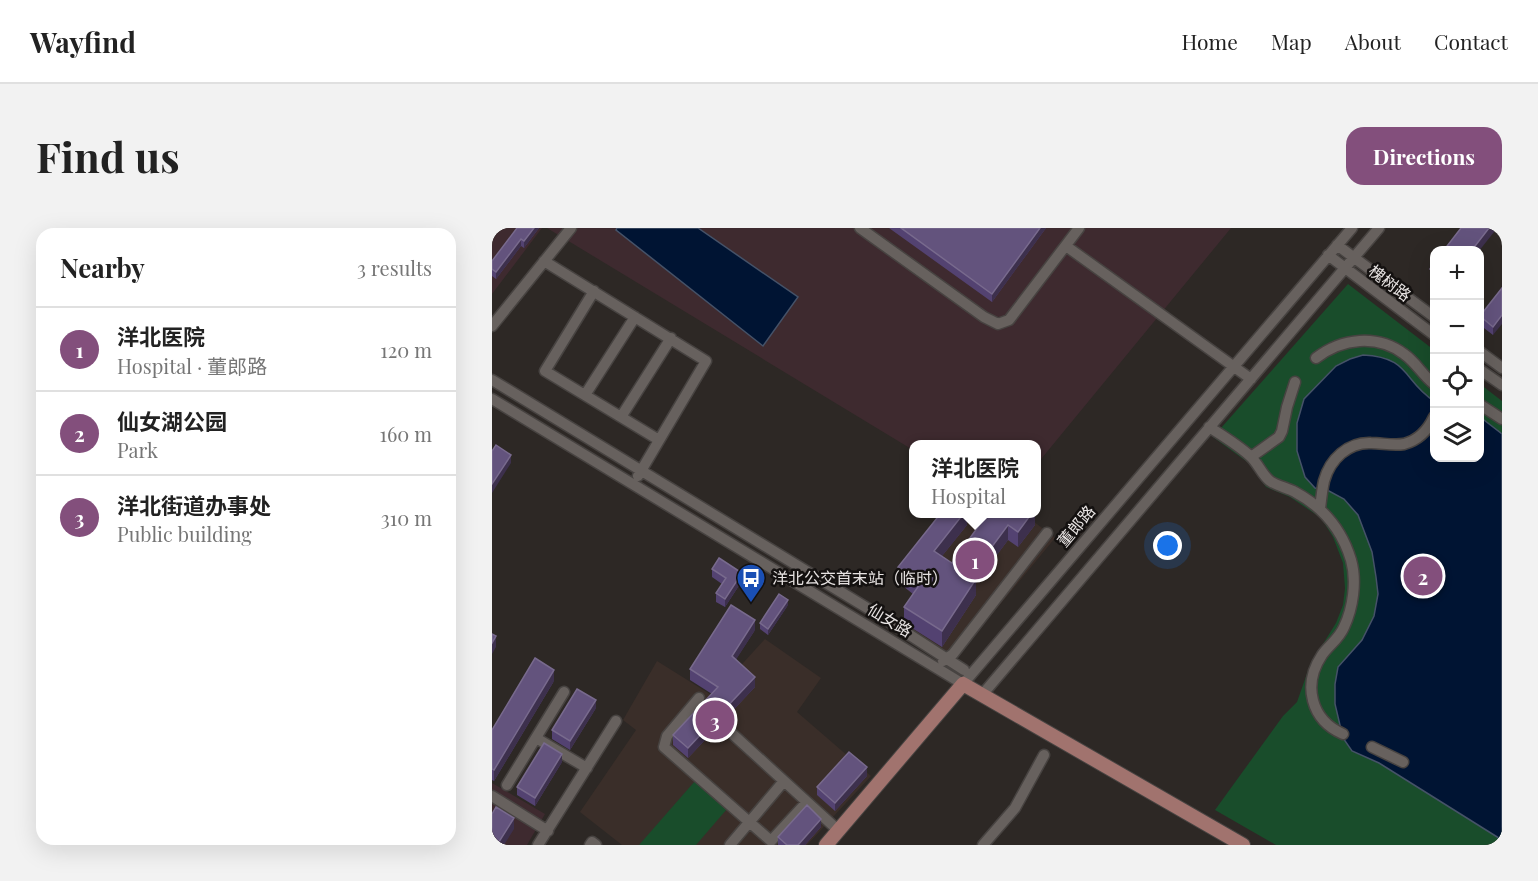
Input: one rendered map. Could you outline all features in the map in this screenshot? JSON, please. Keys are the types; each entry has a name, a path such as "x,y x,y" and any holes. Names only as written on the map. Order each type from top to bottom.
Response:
{"main road":[{"name":"仙女路","path":"964,677 982,695 1243,845"},
{"name":"董郎路","path":"826,845 964,677"}],"street":[{"path":"492,326 571,228"},
{"path":"860,228 984,317 998,324 1009,320 1078,228"},
{"name":"董郎路","path":"964,677 1352,228"},
{"path":"982,695 1378,228"},
{"name":"槐树路","path":"1337,244 1430,314"},
{"path":"1066,246 1251,379"},
{"name":"槐树路","path":"1328,255 1430,332"},
{"path":"544,261 706,361 633,484"},
{"path":"594,291 545,371 660,440"},
{"path":"585,395 635,317"},
{"path":"621,417 670,338"},
{"path":"1316,358 1332,348 1348,343 1377,341 1405,354 1430,380"},
{"path":"1483,354 1502,368"},
{"path":"1484,372 1502,385"},
{"path":"492,380 882,617 945,658 964,677"},
{"path":"1251,457 1279,437 1295,382"},
{"name":"仙女路","path":"492,399 939,669 964,677"},
{"path":"1484,407 1502,419"},
{"path":"1320,509 1327,473 1344,450 1362,443 1405,443 1422,434 1430,423"},
{"path":"1209,427 1251,457 1271,482 1296,492 1320,509 1335,525 1344,542 1352,561 1354,578 1352,603 1344,627 1318,661 1311,682 1313,705 1318,716 1342,734"},
{"path":"939,669 945,658 953,654 1047,533"},
{"path":"507,785 564,692"},
{"path":"699,698 667,736 664,747 771,841 807,801"},
{"path":"538,845 616,721"},
{"path":"727,729 839,831"},
{"path":"536,738 587,768"},
{"path":"1372,747 1403,762"},
{"path":"983,845 1015,808 1044,755"},
{"path":"730,845 784,781"},
{"path":"493,800 548,831"},
{"path":"590,845 592,842 596,845"}],"shaded area":[{"path":"492,228 542,228 492,294"},
{"path":"547,228 1231,228 1041,459 1041,440 909,440 909,448"},
{"path":"944,518 1029,518 1055,538 955,659 903,625 920,600 898,582"},
{"path":"765,639 821,678 797,712 871,776 807,845 622,845 580,812 636,730 623,720 657,661 713,696"},
{"path":"492,783 545,814 527,845 492,845"}],"green space":[{"path":"1348,284 1430,347 1430,462 1484,462 1484,387 1502,401 1502,845 1276,845 1215,810 1283,716 1297,702 1310,665 1336,623 1343,605 1345,588 1343,563 1333,537 1321,518 1290,497 1266,487 1250,464 1213,437"},
{"path":"695,781 727,809 696,845 639,845"}],"water":[{"path":"617,228 698,228 798,297 763,346 616,230"},
{"path":"1363,355 1390,360 1398,365 1430,398 1430,462 1484,462 1484,420 1502,434 1502,840 1379,763 1352,751 1343,738 1335,704 1338,667 1362,640 1374,616 1378,594 1376,577 1372,552 1358,515 1344,499 1329,491 1315,488 1305,477 1297,451 1297,423 1304,399 1336,366"}],"building":[{"path":"517,228 534,228 524,241 521,239 496,272 492,269 492,261"},
{"path":"901,228 1040,228 992,294"},
{"path":"1461,228 1489,228 1475,246 1447,246"},
{"path":"1502,288 1502,315 1493,327 1484,319 1484,311"},
{"path":"496,445 511,455 492,484 492,451"},
{"path":"937,518 960,518 934,551 952,563 984,518 1028,518 1018,532 1008,525 971,575 976,579 942,631 904,607 920,584 898,567"},
{"path":"719,558 742,573 725,599 716,593 726,578 712,569"},
{"path":"779,594 788,600 768,629 760,623"},
{"path":"731,605 755,620 732,656 755,677 688,748 673,735 718,687 690,669"},
{"path":"535,658 554,670 494,770 492,769 492,730"},
{"path":"577,689 596,700 570,741 552,730"},
{"path":"544,743 562,754 535,798 517,787"},
{"path":"849,752 867,767 835,803 817,787"},
{"path":"807,805 821,819 798,845 787,845 778,837"},
{"path":"496,807 514,818 497,845 492,845 492,814"}],"place":[{"name":"洋北医院","path":"975,560"},
{"name":"仙女湖公园","path":"1423,576"},
{"name":"洋北公交首末站（临时）","path":"751,604"},
{"name":"洋北街道办事处","path":"715,720"}]}
